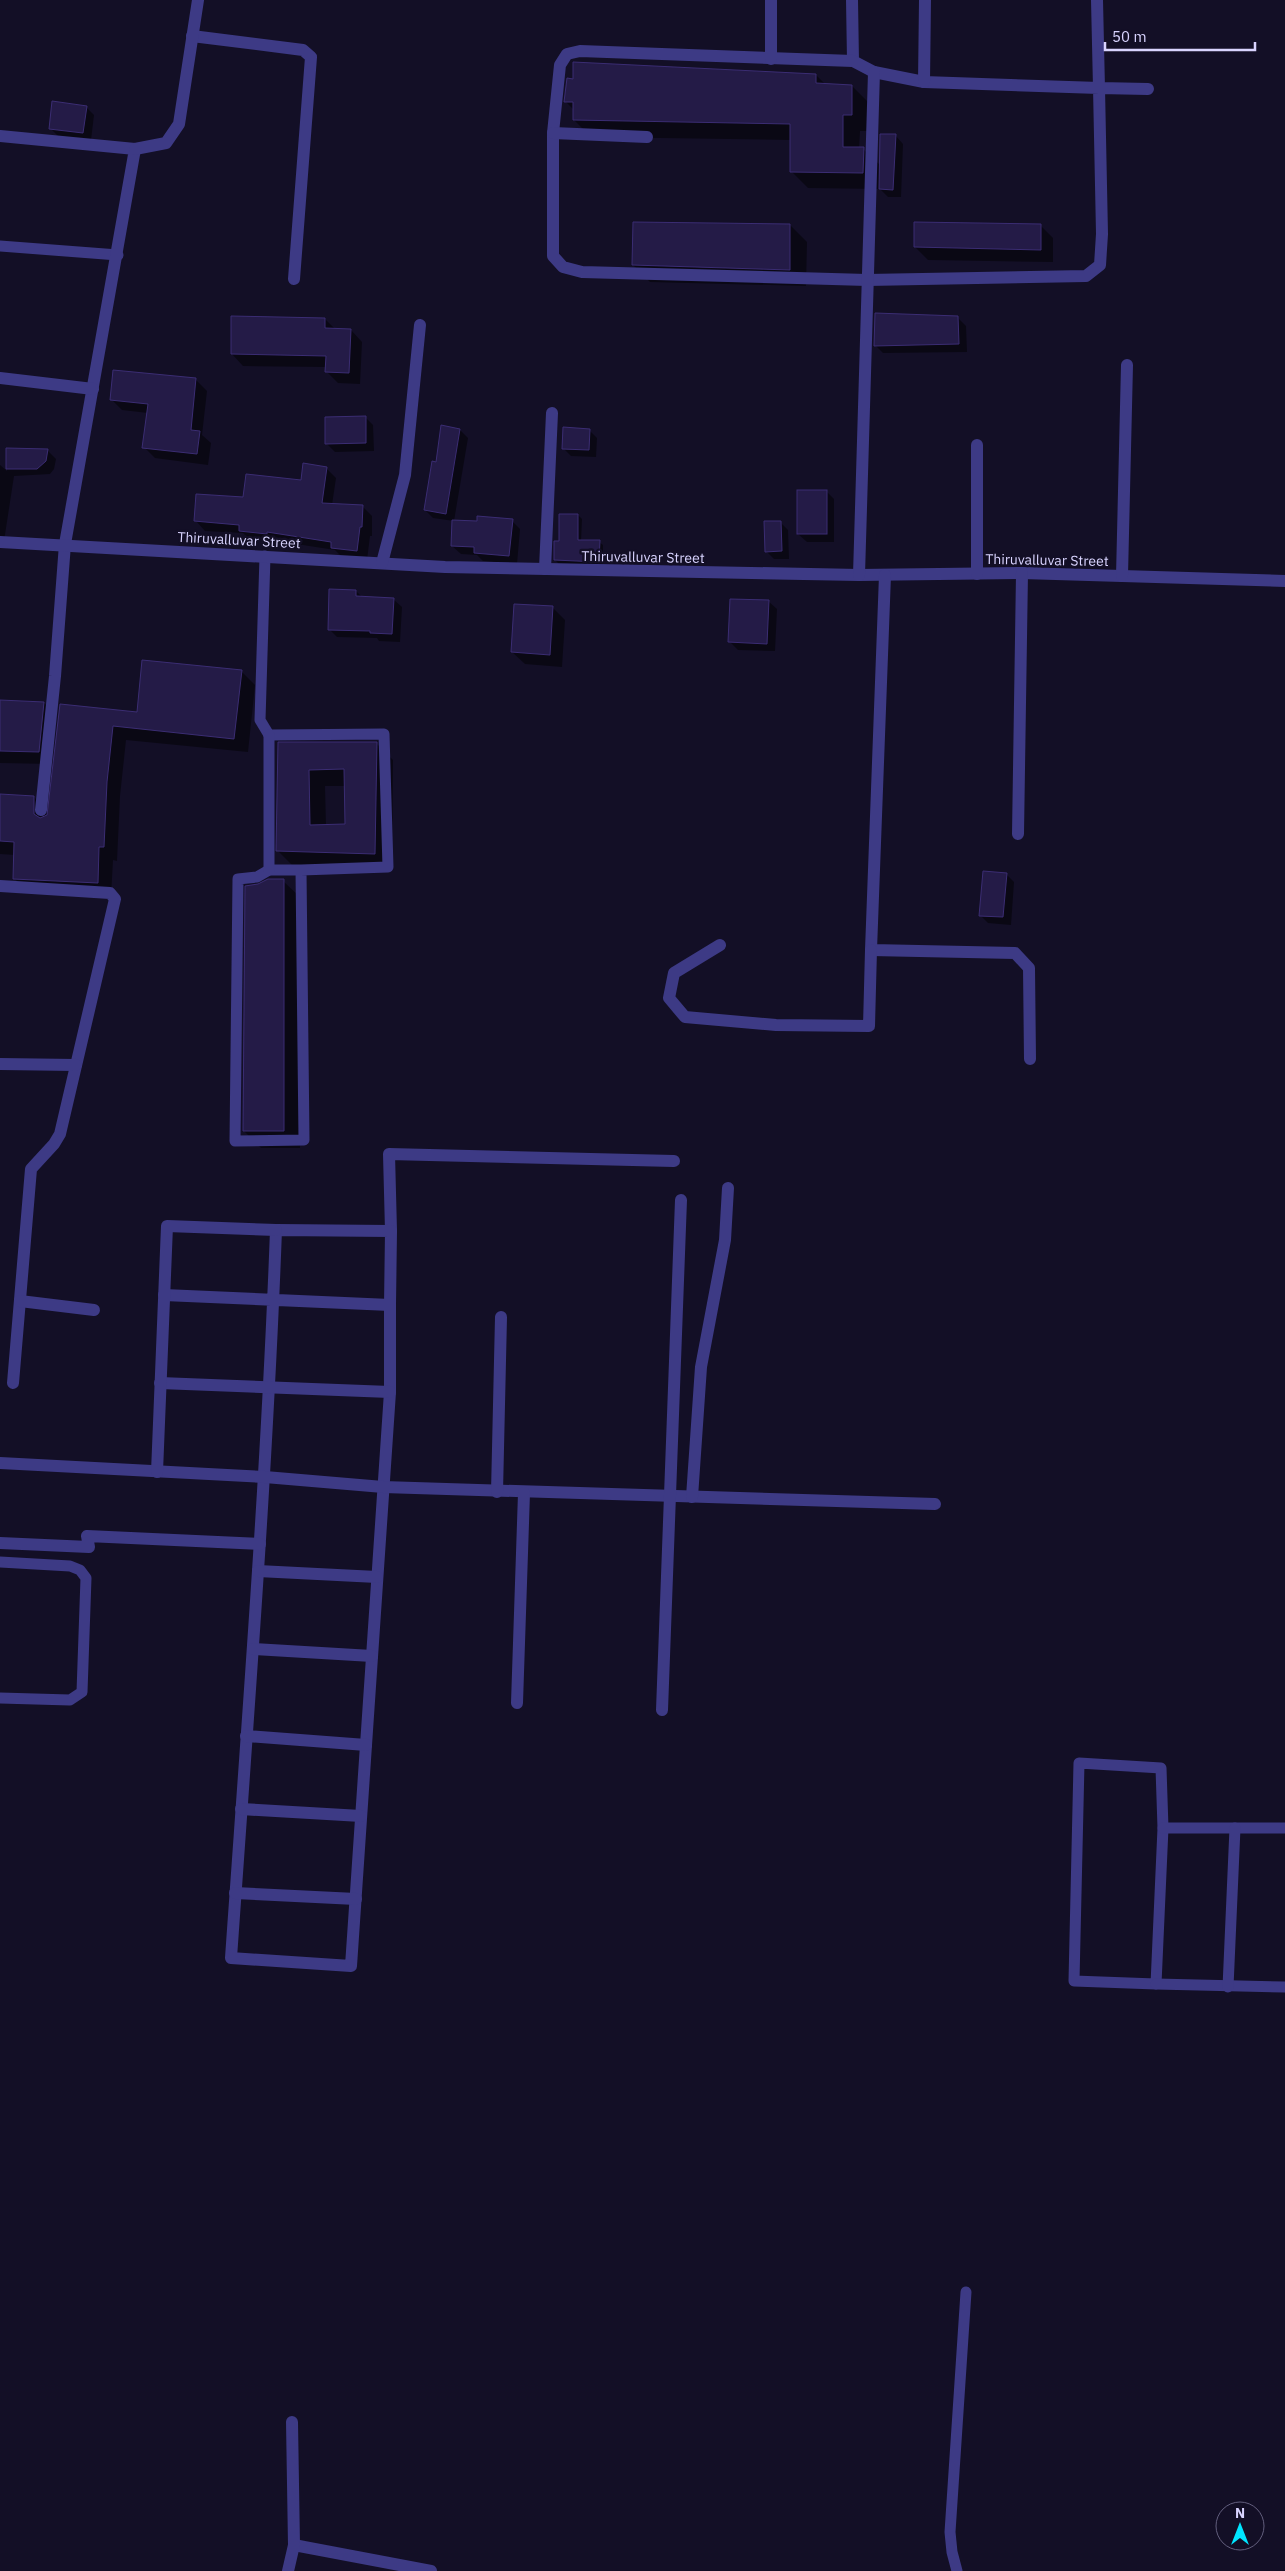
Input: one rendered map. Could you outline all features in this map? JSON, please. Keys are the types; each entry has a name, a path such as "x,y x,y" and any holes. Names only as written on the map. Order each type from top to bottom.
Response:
{"street":[{"path":"0,136 135,149 166,143 179,124 198,0"},
{"path":"771,0 771,59"},
{"path":"852,0 853,61"},
{"path":"924,82 925,0"},
{"path":"1097,0 1099,88 1102,234 1100,265 1086,276 867,280 582,272 563,267 553,256 553,133 560,65 567,54 580,51 853,61 874,72 924,82 1099,88 1148,89"},
{"path":"192,36 303,50 311,57 294,279"},
{"path":"860,575 874,72"},
{"path":"553,133 647,137"},
{"path":"41,810 55,676 65,544 118,255 135,149"},
{"path":"382,564 405,475 420,325"},
{"path":"1122,576 1126,365"},
{"path":"0,378 94,389"},
{"path":"545,569 552,413"},
{"path":"977,444 977,574"},
{"name":"Thiruvalluvar Street","path":"0,542 65,544 382,564 545,569 860,575 1022,573 1285,581"},
{"path":"1018,834 1022,573"},
{"path":"720,945 674,974 669,998 685,1017 776,1025 869,1026 886,575"},
{"path":"0,886 110,893 115,899 60,1134 54,1144 31,1169 13,1383"},
{"path":"872,950 1015,953 1029,968 1030,1059"},
{"path":"0,1064 76,1065"},
{"path":"276,1230 265,1477 231,1958 351,1966 390,1392 391,1232 389,1154 674,1161"},
{"path":"692,1497 701,1367 725,1240 728,1188"},
{"path":"662,1710 681,1200"},
{"path":"157,1472 167,1226 391,1232"},
{"path":"164,1295 390,1305"},
{"path":"20,1301 94,1310"},
{"path":"497,1492 502,1317"},
{"path":"160,1383 390,1392"},
{"path":"0,1463 265,1477 383,1488 935,1504"},
{"path":"517,1703 524,1493"},
{"path":"0,1543 89,1547 87,1536 260,1544"},
{"path":"258,1571 377,1576"},
{"path":"253,1649 372,1656"},
{"path":"246,1736 366,1745"},
{"path":"241,1809 361,1816"},
{"path":"235,1893 356,1900"},
{"path":"288,2571 294,2545 292,2422"},
{"path":"294,2545 432,2571"}],"lane":[{"path":"0,246 118,255"},
{"path":"265,556 260,720 269,735 269,870"},
{"path":"269,735 384,734 388,867 269,870 256,877 238,879 235,1141 304,1140 301,870"},
{"path":"0,1562 70,1566 80,1570 86,1578 82,1692 70,1700 0,1698"},
{"path":"1156,1984 1163,1828 1161,1768 1079,1763 1074,1981 1228,1987 1285,1987"},
{"path":"1163,1828 1285,1828"},
{"path":"1228,1987 1235,1828"},
{"path":"958,2571 952,2552 950,2532 966,2292"}],"building":[{"path":"573,62 816,74 816,83 852,85 852,115 843,115 843,147 864,147 863,173 790,172 790,124 573,120 573,102 564,102 567,78 573,79"},
{"path":"52,101 87,106 83,133 49,129"},
{"path":"880,134 896,134 893,190 879,189"},
{"path":"633,222 790,224 790,270 632,265"},
{"path":"914,222 1041,224 1041,250 914,247"},
{"path":"875,313 958,316 959,344 874,346"},
{"path":"231,316 325,318 325,328 351,329 349,373 325,372 326,356 231,354"},
{"path":"113,370 196,378 191,430 200,431 197,454 142,448 148,404 110,400"},
{"path":"366,416 366,443 325,444 325,417"},
{"path":"441,425 460,429 446,514 424,510 432,461 436,462"},
{"path":"563,427 590,429 589,450 562,449"},
{"path":"6,448 48,449 46,461 37,469 6,469"},
{"path":"303,463 327,467 322,503 363,505 362,527 360,527 357,551 331,548 331,542 267,532 267,534 239,531 239,525 194,521 196,494 243,497 246,474 301,480"},
{"path":"797,490 827,490 827,534 797,534"},
{"path":"559,514 578,514 578,540 600,540 599,562 554,560 554,541 559,541"},
{"path":"477,516 513,519 509,556 474,553 474,547 451,546 452,520 477,521"},
{"path":"764,521 781,521 782,551 765,552"},
{"path":"329,589 356,590 356,596 394,598 392,634 370,633 370,631 328,630"},
{"path":"730,599 769,600 767,644 728,642"},
{"path":"514,604 553,606 550,655 511,652"},
{"path":"142,660 242,670 234,739 113,726 107,782 104,847 99,847 98,883 13,879 14,842 0,841 0,794 34,796 34,814 40,818 47,815 60,704 137,712"},
{"path":"0,700 44,702 39,752 0,751"},
{"path":"278,742 377,742 375,854 276,851","holes":["344,769 345,824 310,825 309,770"]},
{"path":"983,871 1007,873 1003,917 979,916"},
{"path":"268,879 284,879 284,1131 243,1131 245,886 258,884"}]}
